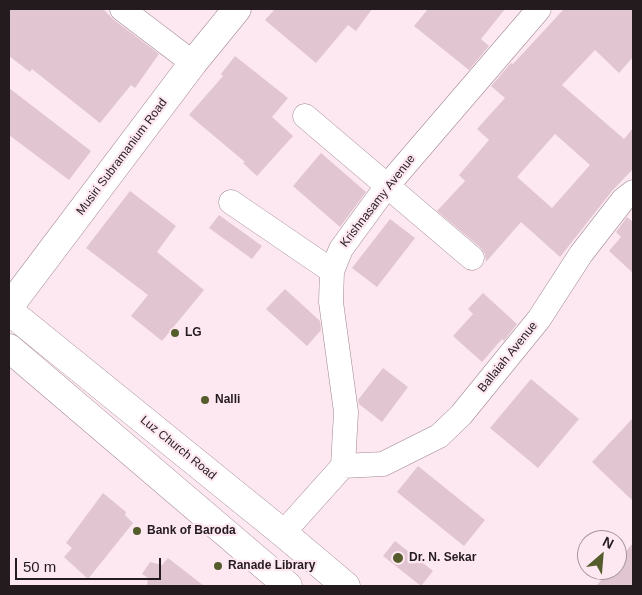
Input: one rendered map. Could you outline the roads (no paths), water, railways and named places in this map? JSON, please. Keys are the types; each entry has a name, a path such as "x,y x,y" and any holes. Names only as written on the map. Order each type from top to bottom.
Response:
{"main road":[{"name":"Musiri Subramanium Road","path":"9,307 193,63 237,9"},
{"name":"Luz Church Road","path":"9,311 346,586"},
{"path":"9,348 288,586"}],"street":[{"path":"122,9 193,63"},
{"name":"Krishnasamy Avenue","path":"343,466 346,412 331,302 332,271 341,249 387,186 539,9"},
{"path":"305,116 472,258"},
{"name":"Ballaiah Avenue","path":"343,466 383,464 439,436 461,415 539,319 587,246 623,200 633,192"},
{"path":"231,202 332,271"},
{"path":"283,533 343,466"}],"place":[{"name":"LG","path":"175,333"},
{"name":"Nalli","path":"205,400"},
{"name":"Bank of Baroda","path":"137,531"},
{"name":"Dr. N. Sekar","path":"398,558"},
{"name":"Ranade Library","path":"218,566"}]}
